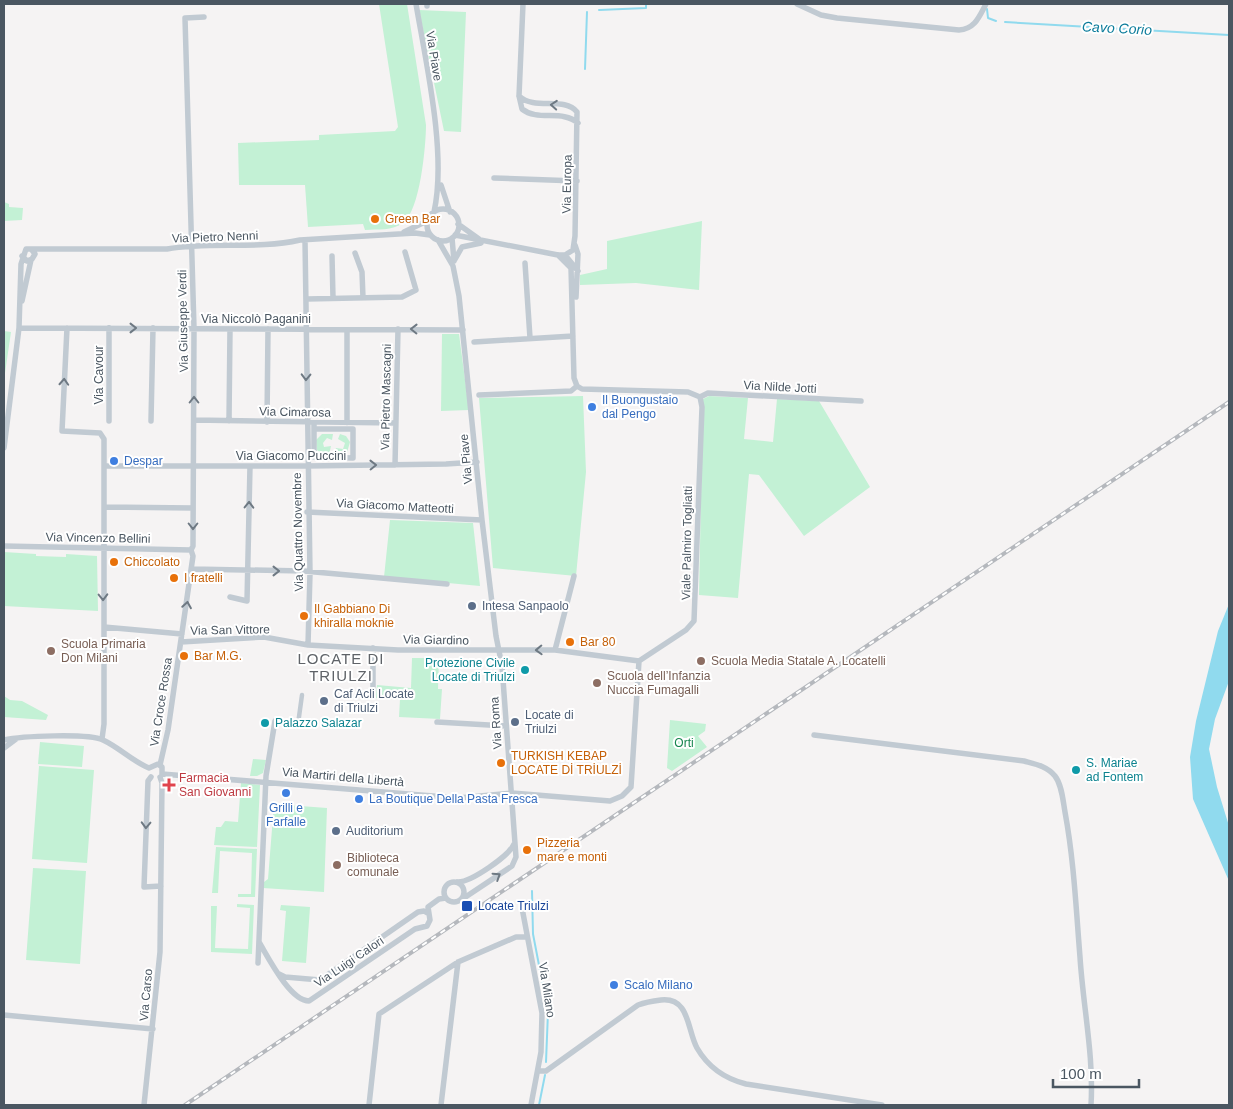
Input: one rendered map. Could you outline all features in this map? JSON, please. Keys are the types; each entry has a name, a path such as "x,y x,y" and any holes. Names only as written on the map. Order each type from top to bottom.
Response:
{"street":[{"name":"Via Piave","path":"416,4 434,114 438,171 442,193 450,212 456,216 458,224"},
{"path":"523,4 519,96 522,109 526,112 566,116 578,123"},
{"path":"797,4 821,15 837,18 968,30 977,21 986,4"},
{"name":"Via Giuseppe Verdi","path":"181,642 192,569 194,420 194,328 185,18 204,17"},
{"path":"519,96 529,102 574,108 578,116 578,123"},
{"name":"Via Europa","path":"574,310 578,272 578,254 575,245 578,123"},
{"name":"Via Piave","path":"434,212 438,171"},
{"path":"494,178 577,181"},
{"path":"430,235 427,221 434,212 442,210 450,212"},
{"name":"Via Pietro Nenni","path":"382,237 410,230 427,221"},
{"path":"454,264 453,237 458,224 485,242"},
{"name":"Via Pietro Nenni","path":"32,250 167,249 192,246 284,244 304,240 415,234 430,235"},
{"name":"Via Piave","path":"430,235 438,240 454,264 498,651"},
{"path":"438,240 445,241 453,237 558,255 565,255 573,250 575,245"},
{"name":"Via Quattro Novembre","path":"304,240 307,328 308,645"},
{"path":"454,264 462,247 485,242"},
{"path":"4,448 19,325 26,276 33,259 32,250 24,250 22,256 19,325"},
{"name":"Via Pietro Nenni","path":"33,259 38,252 49,250"},
{"path":"306,299 402,297 416,290 405,252"},
{"path":"355,253 362,272 363,298"},
{"path":"558,255 571,268 574,310 574,378 577,386 582,389 688,392 700,397"},
{"path":"565,255 578,272"},
{"path":"22,256 26,260 33,259"},
{"path":"332,256 333,298"},
{"path":"525,263 530,338"},
{"name":"Via Niccolò Paganini","path":"19,325 67,328 463,330"},
{"path":"67,328 62,431 103,435 104,627 102,740"},
{"name":"Via Cavour","path":"108,421 109,328"},
{"path":"151,421 153,328"},
{"path":"229,421 230,329"},
{"path":"266,422 268,329"},
{"name":"Via Pietro Mascagni","path":"395,465 398,329"},
{"path":"314,422 314,457 353,458 347,330"},
{"path":"474,342 573,336"},
{"path":"479,395 571,391 577,386"},
{"name":"Via Nilde Jotti","path":"700,397 708,393 861,401"},
{"name":"Viale Palmiro Togliatti","path":"639,661 686,630 694,621 702,407 700,397"},
{"name":"Via Cimarosa","path":"194,420 314,422 351,425 395,423"},
{"path":"314,430 351,425"},
{"name":"Via Giacomo Puccini","path":"104,466 307,466 477,462"},
{"path":"230,597 247,601 250,466"},
{"path":"104,507 193,508"},
{"name":"Via Giacomo Matteotti","path":"307,512 482,520"},
{"name":"Via Vincenzo Bellini","path":"4,546 191,550"},
{"path":"192,569 309,572 447,584"},
{"path":"555,650 574,576"},
{"name":"Via San Vittore","path":"104,627 182,634"},
{"name":"Via San Vittore","path":"181,642 264,637 308,645 374,648"},
{"name":"Via Croce Rossa","path":"160,765 166,741 181,642"},
{"path":"373,695 374,648"},
{"name":"Via Giardino","path":"374,648 498,651 555,650 639,661"},
{"name":"Via Roma","path":"498,651 515,842"},
{"name":"Via Martiri della Libertà","path":"151,777 266,780 458,798 512,793 610,801 622,796 631,787 639,661"},
{"path":"258,963 266,780 275,721 298,724 302,695"},
{"path":"437,722 506,726"},
{"path":"814,735 1024,761 1046,768 1055,777 1061,793 1071,844 1077,898 1079,955 1090,1066 1091,1105"},
{"path":"4,740 32,736 102,740 133,761 149,768"},
{"path":"4,748 21,738"},
{"path":"149,768 153,765 160,765"},
{"name":"Via Carso","path":"144,1105 154,1029 160,952 162,783 160,765"},
{"path":"149,768 151,777 148,781 144,887 161,886"},
{"path":"515,842 516,860 512,866 461,900 452,902 446,898 444,892 446,886 451,882 468,880 508,853 515,842"},
{"path":"458,882 465,892 461,900"},
{"name":"Via Luigi Calori","path":"294,993 301,1000 313,1000 414,930 427,926 430,920 428,909 430,905 439,898 446,898"},
{"name":"Via Milano","path":"522,908 542,1013 538,1072 531,1105"},
{"name":"Via Luigi Calori","path":"277,973 285,977 320,980 418,912 424,911 428,914"},
{"path":"369,1105 379,1014 458,962 516,937 527,936"},
{"path":"259,942 277,973 294,993"},
{"path":"441,1105 458,962"},
{"path":"294,993 295,984 300,979"},
{"path":"538,1072 546,1071 638,1005 666,1000 678,1003 684,1010 693,1041 703,1058 716,1070 732,1079 746,1084 882,1105"},
{"path":"4,1014 154,1029"}],"green space":[{"path":"379,4 407,4 426,125 421,177 414,206 403,223 390,228 365,230 363,224 308,227 305,185 239,185 238,143 319,140 319,135 395,131 398,127"},
{"path":"419,10 466,12 461,132 444,131"},
{"path":"4,202 9,204 9,207 23,208 22,220 4,221"},
{"path":"702,221 699,290 636,283 580,285 580,275 607,269 607,241"},
{"path":"4,331 11,332 4,380"},
{"path":"442,334 459,334 469,410 441,411"},
{"path":"583,396 586,472 576,576 493,568 479,398"},
{"path":"709,396 748,398 744,439 773,442 777,399 819,401 870,487 804,536 759,475 749,474 738,598 699,595 703,399"},
{"path":"322,434 333,434 332,440 327,438 323,443 324,447 331,446 329,455 323,455 317,450 316,440"},
{"path":"340,434 346,436 350,442 346,456 334,455 336,448 343,449 345,443 338,439"},
{"path":"390,520 473,523 480,586 384,577"},
{"path":"4,552 36,554 36,556 66,557 66,554 97,556 98,611 4,606"},
{"path":"412,658 439,658 438,689 442,689 440,719 399,717 400,699 376,698 377,685 411,688"},
{"path":"4,696 10,700 22,701 48,715 46,720 4,717"},
{"name":"Orti","path":"670,720 706,724 705,731 698,736 707,747 672,771 667,768"},
{"path":"40,742 84,746 82,767 38,764"},
{"path":"253,759 266,760 263,773 257,776 250,776"},
{"path":"39,766 94,770 87,863 32,859"},
{"path":"241,783 260,785 257,847 214,845 216,827 221,827 225,821 238,822"},
{"path":"274,804 327,808 324,892 263,888 264,882 268,879"},
{"path":"216,847 257,849 255,897 238,897 238,894 251,894 252,853 220,851 218,893 212,893"},
{"path":"33,868 86,871 80,964 26,960"},
{"path":"237,904 254,905 252,954 211,952 211,906 217,906 215,948 248,949 250,908 237,907"},
{"path":"281,905 310,907 306,963 282,961 286,911 280,910"}],"water":[{"path":"1229,604 1229,681 1215,719 1209,749 1217,787 1229,826 1229,881 1193,799 1190,757 1196,721 1218,631"}],"waterway":[{"path":"599,10 646,8 646,5"},
{"name":"Cavo Corio","path":"987,9 988,18 996,21"},
{"path":"585,69 587,12"},
{"name":"Cavo Corio","path":"1005,22 1229,35"},
{"path":"532,891 533,934 548,1012 546,1062"},
{"path":"539,1105 545,1075"}],"railway":[{"path":"185,1105 1229,402"}],"place":[{"name":"Green Bar","path":"375,219"},
{"name":"Il Buongustaio dal Pengo","path":"592,407"},
{"name":"Despar","path":"114,461"},
{"name":"Chiccolato","path":"114,562"},
{"name":"I fratelli","path":"174,578"},
{"name":"Intesa Sanpaolo","path":"472,606"},
{"name":"Il Gabbiano Di khiralla moknie","path":"304,616"},
{"name":"Bar 80","path":"570,642"},
{"name":"Scuola Primaria Don Milani","path":"51,651"},
{"name":"Bar M.G.","path":"184,656"},
{"name":"Scuola Media Statale A. Locatelli","path":"701,661"},
{"name":"Protezione Civile Locate di Triulzi","path":"525,670"},
{"name":"Scuola dell’Infanzia Nuccia Fumagalli","path":"597,683"},
{"name":"Caf Acli Locate di Triulzi","path":"324,701"},
{"name":"Locate di Triulzi","path":"515,722"},
{"name":"Palazzo Salazar","path":"265,723"},
{"name":"TURKISH KEBAP LOCATE Dİ TRİULZİ","path":"501,763"},
{"name":"S. Mariae ad Fontem","path":"1076,770"},
{"name":"Farmacia San Giovanni","path":"169,785"},
{"name":"Grilli e Farfalle","path":"286,793"},
{"name":"La Boutique Della Pasta Fresca","path":"359,799"},
{"name":"Auditorium","path":"336,831"},
{"name":"Pizzeria mare e monti","path":"527,850"},
{"name":"Biblioteca comunale","path":"337,865"},
{"name":"Locate Triulzi","path":"467,906"},
{"name":"Scalo Milano","path":"614,985"}],"district":[{"name":"LOCATE DI TRIULZI","path":"341,666"}]}
